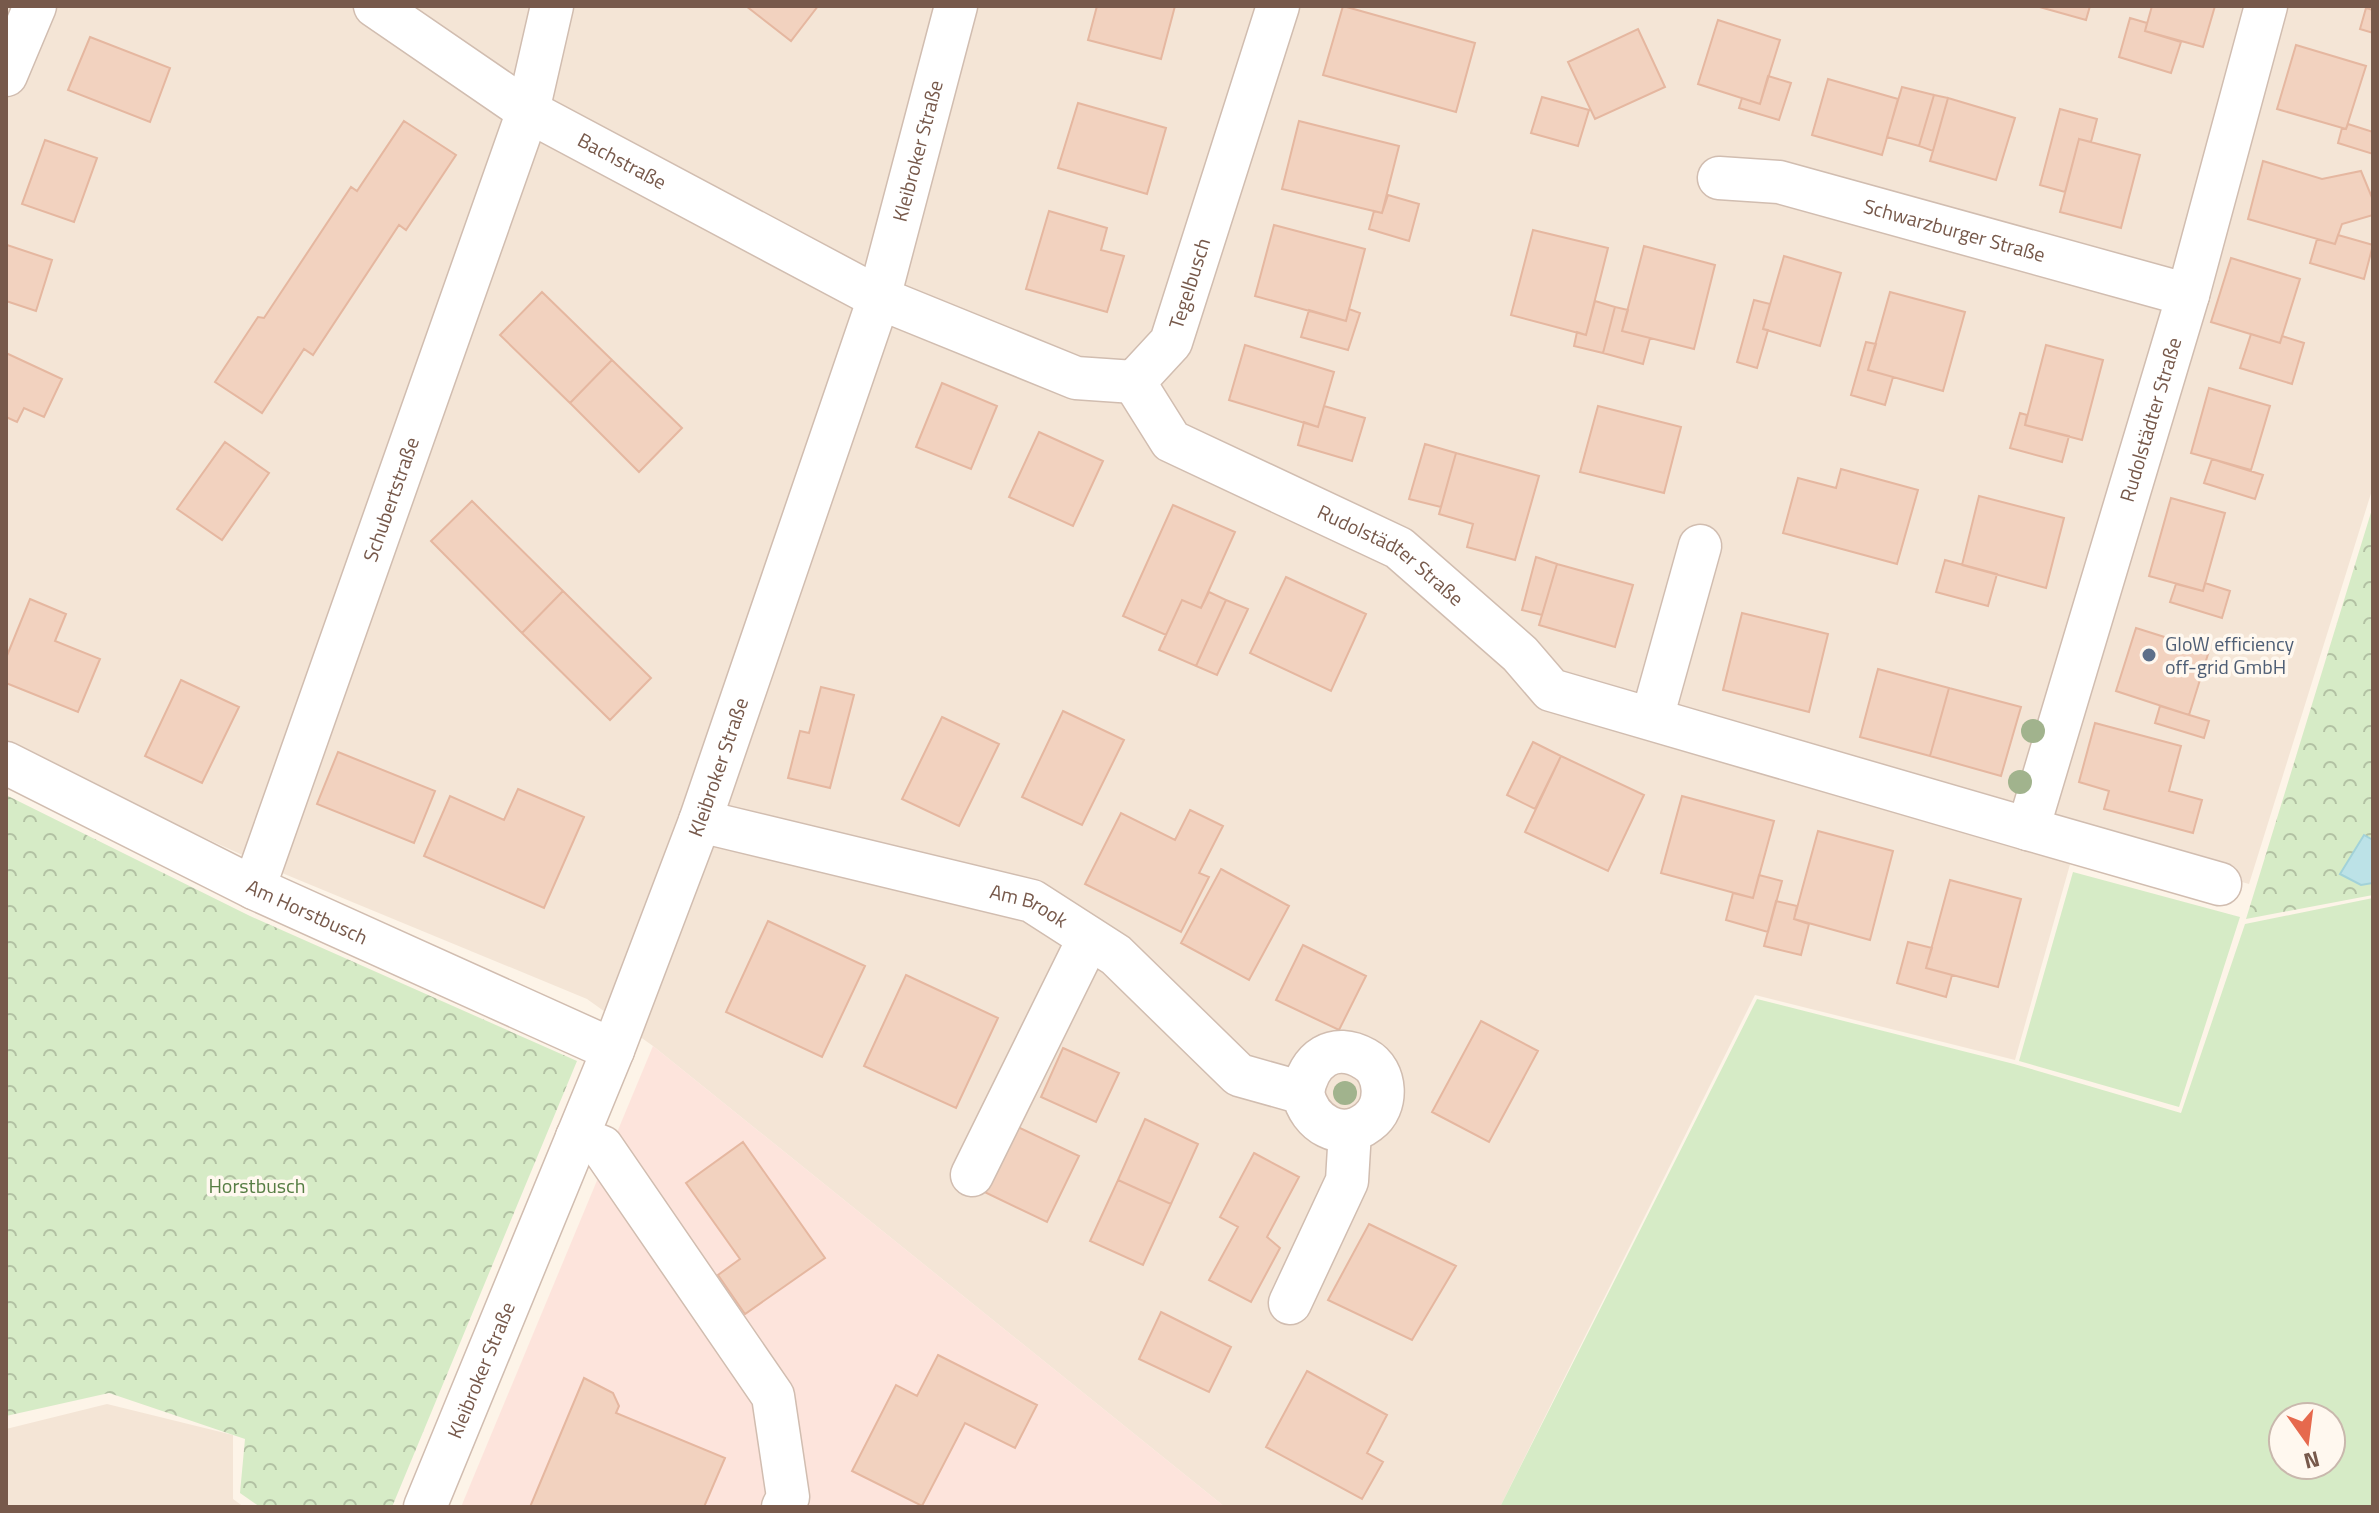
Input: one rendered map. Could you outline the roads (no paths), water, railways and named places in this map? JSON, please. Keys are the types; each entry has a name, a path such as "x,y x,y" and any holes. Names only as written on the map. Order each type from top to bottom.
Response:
{"street":[{"path":"6,75 35,6"},
{"name":"Bachstraße","path":"375,6 528,111 879,298"},
{"name":"Schubertstraße","path":"254,888 528,111 552,6"},
{"name":"Kleibroker Straße","path":"425,1507 613,1050 700,821 879,298 956,6"},
{"name":"Tegelbusch","path":"1134,382 1171,342 1278,6"},
{"name":"Rudolstädter Straße","path":"2028,829 2188,295 2266,6"},
{"name":"Schwarzburger Straße","path":"1719,178 1779,182 2188,295"},
{"path":"879,298 1076,378 1134,382"},
{"name":"Rudolstädter Straße","path":"1134,382 1171,441 1399,548 1520,654 1551,690 2220,884"},
{"path":"1652,718 1700,546"},
{"name":"Am Horstbusch","path":"6,763 254,888 613,1050"},
{"name":"Am Brook","path":"700,821 1032,901 1116,955 1239,1075 1303,1093"},
{"path":"972,1175 1089,938"},
{"path":"1334,1052 1354,1052 1372,1063 1383,1082 1381,1104 1369,1122 1350,1131 1326,1127 1315,1119 1305,1104 1303,1093 1306,1077 1317,1061 1334,1052"},
{"path":"1290,1303 1347,1181 1350,1131"},
{"path":"577,1137 602,1147 773,1396 788,1497 783,1507"}],"water":[{"path":"2364,835 2373,840 2373,883 2361,885 2340,874"}],"place":[{"name":"GloW efficiency off-grid GmbH","path":"2149,655"}],"park label":[{"name":"Horstbusch","path":"257,1186"}]}
